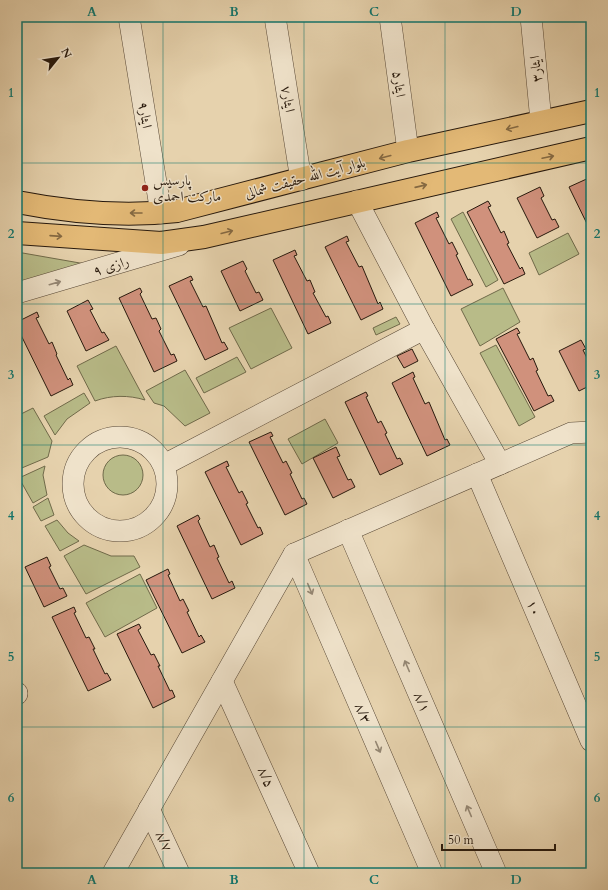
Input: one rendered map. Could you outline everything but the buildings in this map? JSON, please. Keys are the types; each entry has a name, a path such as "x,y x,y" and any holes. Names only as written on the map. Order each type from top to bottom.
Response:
{"main road":[{"name":"بلوار آیت الله حقیقت شمالی","path":"17,202 100,213 161,213 177,211 408,151 541,121 591,112"},
{"path":"17,233 161,243 204,238 357,201 591,148"}],"street":[{"name":"ایثار۹","path":"129,17 161,213"},
{"name":"ایثار۷","path":"275,17 300,180"},
{"name":"ایثار۵","path":"390,17 408,151"},
{"name":"ایثار۳","path":"531,17 541,121"},
{"path":"357,201 424,329 500,464"},
{"name":"رازی ۹","path":"17,293 204,238"},
{"path":"164,465 424,329"},
{"path":"113,873 294,554 571,433 591,432"},
{"path":"119,436 138,439 153,449 164,465 168,483 164,502 154,518 139,528 121,532 102,528 87,518 76,503 72,485 76,466 85,451 101,440 119,436"},
{"name":"۱۰","path":"477,474 591,741"},
{"name":"۸/۱","path":"348,530 496,873"},
{"name":"۸/۳","path":"294,554 432,873"},
{"name":"۸/۵","path":"222,681 309,873"},
{"name":"۸/۷","path":"149,809 179,873"}],"green space":[{"path":"463,212 498,280 486,287 451,219"},
{"path":"568,233 579,254 539,275 529,253"},
{"path":"17,252 97,266 17,289"},
{"path":"503,288 520,322 480,346 461,309"},
{"path":"271,308 292,348 251,369 229,328"},
{"path":"396,317 400,324 376,335 373,328"},
{"path":"496,345 535,417 519,426 480,353"},
{"path":"116,346 145,400 120,396 95,401 77,366"},
{"path":"237,357 246,372 204,393 196,378"},
{"path":"185,370 210,413 185,426 164,406 154,403 146,391"},
{"path":"84,393 90,403 67,419 55,435 44,416"},
{"path":"33,408 52,441 48,457 17,470 17,416"},
{"path":"325,419 338,443 302,464 288,439"},
{"path":"127,455 134,458 140,464 143,475 142,483 134,492 127,495 119,495 112,492 104,483 103,471 106,464 115,456"},
{"path":"45,466 43,475 47,495 33,503 19,478"},
{"path":"48,498 54,515 41,521 33,507"},
{"path":"57,520 68,533 79,541 60,551 45,526"},
{"path":"84,545 111,556 134,556 140,567 86,594 64,556"},
{"path":"140,574 157,608 105,637 86,603"}],"place":[{"name":"پارسیس مارکت احمدی","path":"145,188"}]}
